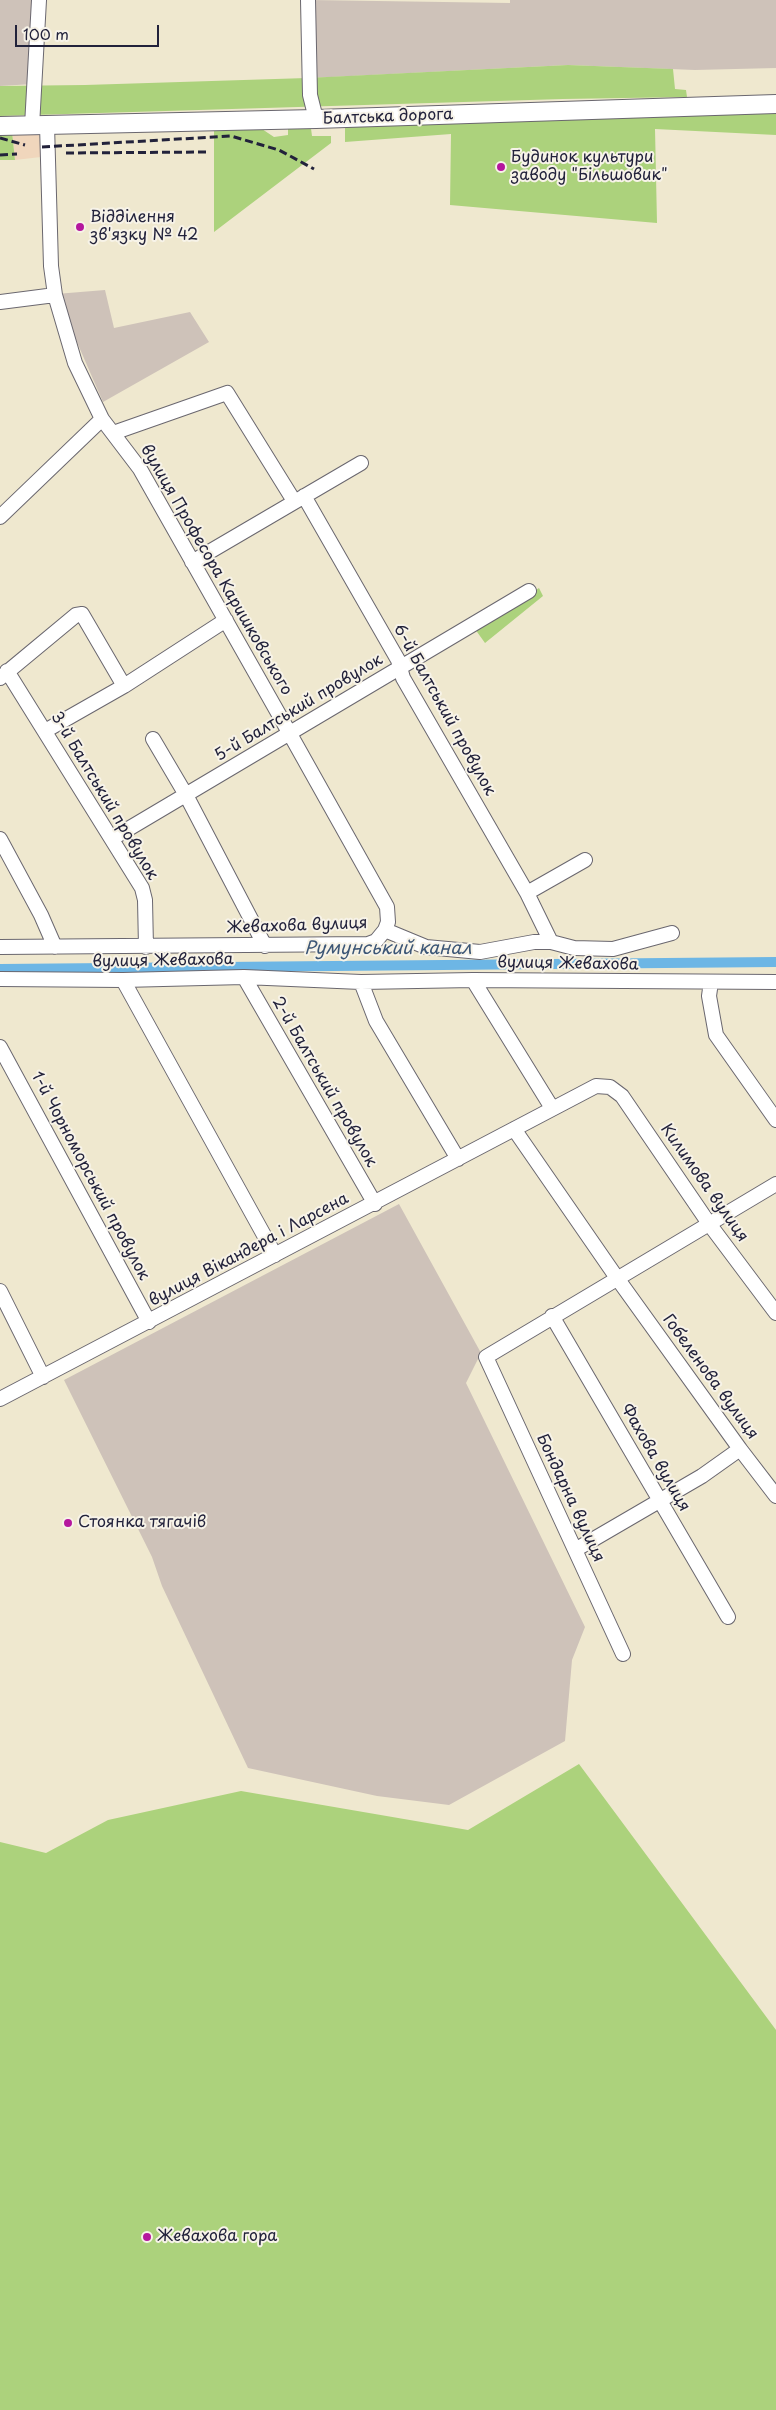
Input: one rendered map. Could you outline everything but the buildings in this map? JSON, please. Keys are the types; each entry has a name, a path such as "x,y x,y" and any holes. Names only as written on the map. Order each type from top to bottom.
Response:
{"main road":[{"name":"Балтська дорога","path":"0,126 316,119 776,104"}],"street":[{"name":"вулиця Професора Каришковського","path":"39,0 39,125 51,266 55,295 75,363 102,419 140,469 386,907 388,922 385,930"},
{"path":"308,0 310,95 316,119"},
{"path":"0,302 55,295"},
{"name":"6-й Балтський провулок","path":"112,433 227,393 299,499 401,668 403,678 527,893 551,942"},
{"path":"0,517 102,419"},
{"path":"192,562 361,463"},
{"name":"5-й Балтський провулок","path":"113,838 529,592"},
{"path":"4,675 76,614 82,614 124,686"},
{"path":"46,731 124,686 226,620"},
{"name":"3-й Балтський провулок","path":"4,675 46,731 142,888 145,900 146,947"},
{"path":"153,739 186,795 265,946"},
{"path":"0,839 41,915 55,946"},
{"path":"527,893 586,860"},
{"name":"Жевахова вулиця","path":"0,946 146,947 368,944 376,941 385,930 426,947 480,952 534,942 551,942 574,948 613,949 672,933"},
{"name":"вулиця Жевахова","path":"0,979 123,980 244,977 361,982 473,980 711,982 773,985"},
{"name":"2-й Балтський провулок","path":"244,977 375,1204"},
{"path":"123,980 275,1255"},
{"path":"473,980 552,1108"},
{"path":"361,982 376,1020 458,1160"},
{"path":"711,982 709,996 716,1035 776,1120"},
{"name":"1-й Чорноморський провулок","path":"0,1047 149,1322"},
{"name":"вулиця Вікандера і Ларсена","path":"0,1399 375,1204 514,1128 596,1086"},
{"name":"Килимова вулиця","path":"596,1086 610,1087 622,1096 710,1225 776,1313"},
{"path":"514,1128 616,1278"},
{"path":"552,1316 710,1225 776,1184"},
{"name":"Гобеленова вулиця","path":"616,1278 776,1496"},
{"path":"0,1291 43,1376"},
{"name":"Бондарна вулиця","path":"552,1316 486,1357 623,1654"},
{"name":"Фахова вулиця","path":"552,1316 728,1617"},
{"path":"575,1550 702,1476 740,1449"}],"shaded area":[{"path":"0,0 37,0 33,84 0,86"},
{"path":"310,0 510,3 510,0 776,0 776,68 695,70 568,65 312,78"},
{"path":"39,130 41,157 15,160 12,132"},
{"path":"105,290 114,328 190,312 209,342 103,402 56,294"},
{"path":"399,1204 481,1353 466,1383 585,1627 572,1660 565,1741 449,1805 377,1796 248,1768 162,1586 152,1557 64,1380"}],"green space":[{"path":"568,65 673,69 675,89 686,90 687,97 0,116 0,86 307,78"},
{"path":"776,111 776,135 655,129 657,223 450,205 451,134 345,142 345,122"},
{"path":"310,121 312,136 331,136 331,143 214,232 214,127 256,125 274,137 288,135 288,122"},
{"path":"0,132 12,132 15,160 0,160"},
{"path":"539,588 543,596 485,643 475,629"},
{"path":"579,1764 776,2030 776,2410 0,2410 0,1842 46,1853 108,1820 241,1791 468,1830"}],"waterway":[{"name":"Румунський канал","path":"0,969 776,962"}],"railway":[{"path":"42,147 231,136 279,150 314,169"},
{"path":"0,138 25,145"},
{"path":"66,153 206,152"},
{"path":"0,155 17,154"}],"place":[{"name":"Будинок культури заводу \"Більшовик\"","path":"501,167"},
{"name":"Відділення зв'язку № 42","path":"80,227"},
{"name":"Стоянка тягачів","path":"68,1523"},
{"name":"Жевахова гора","path":"147,2237"}]}
